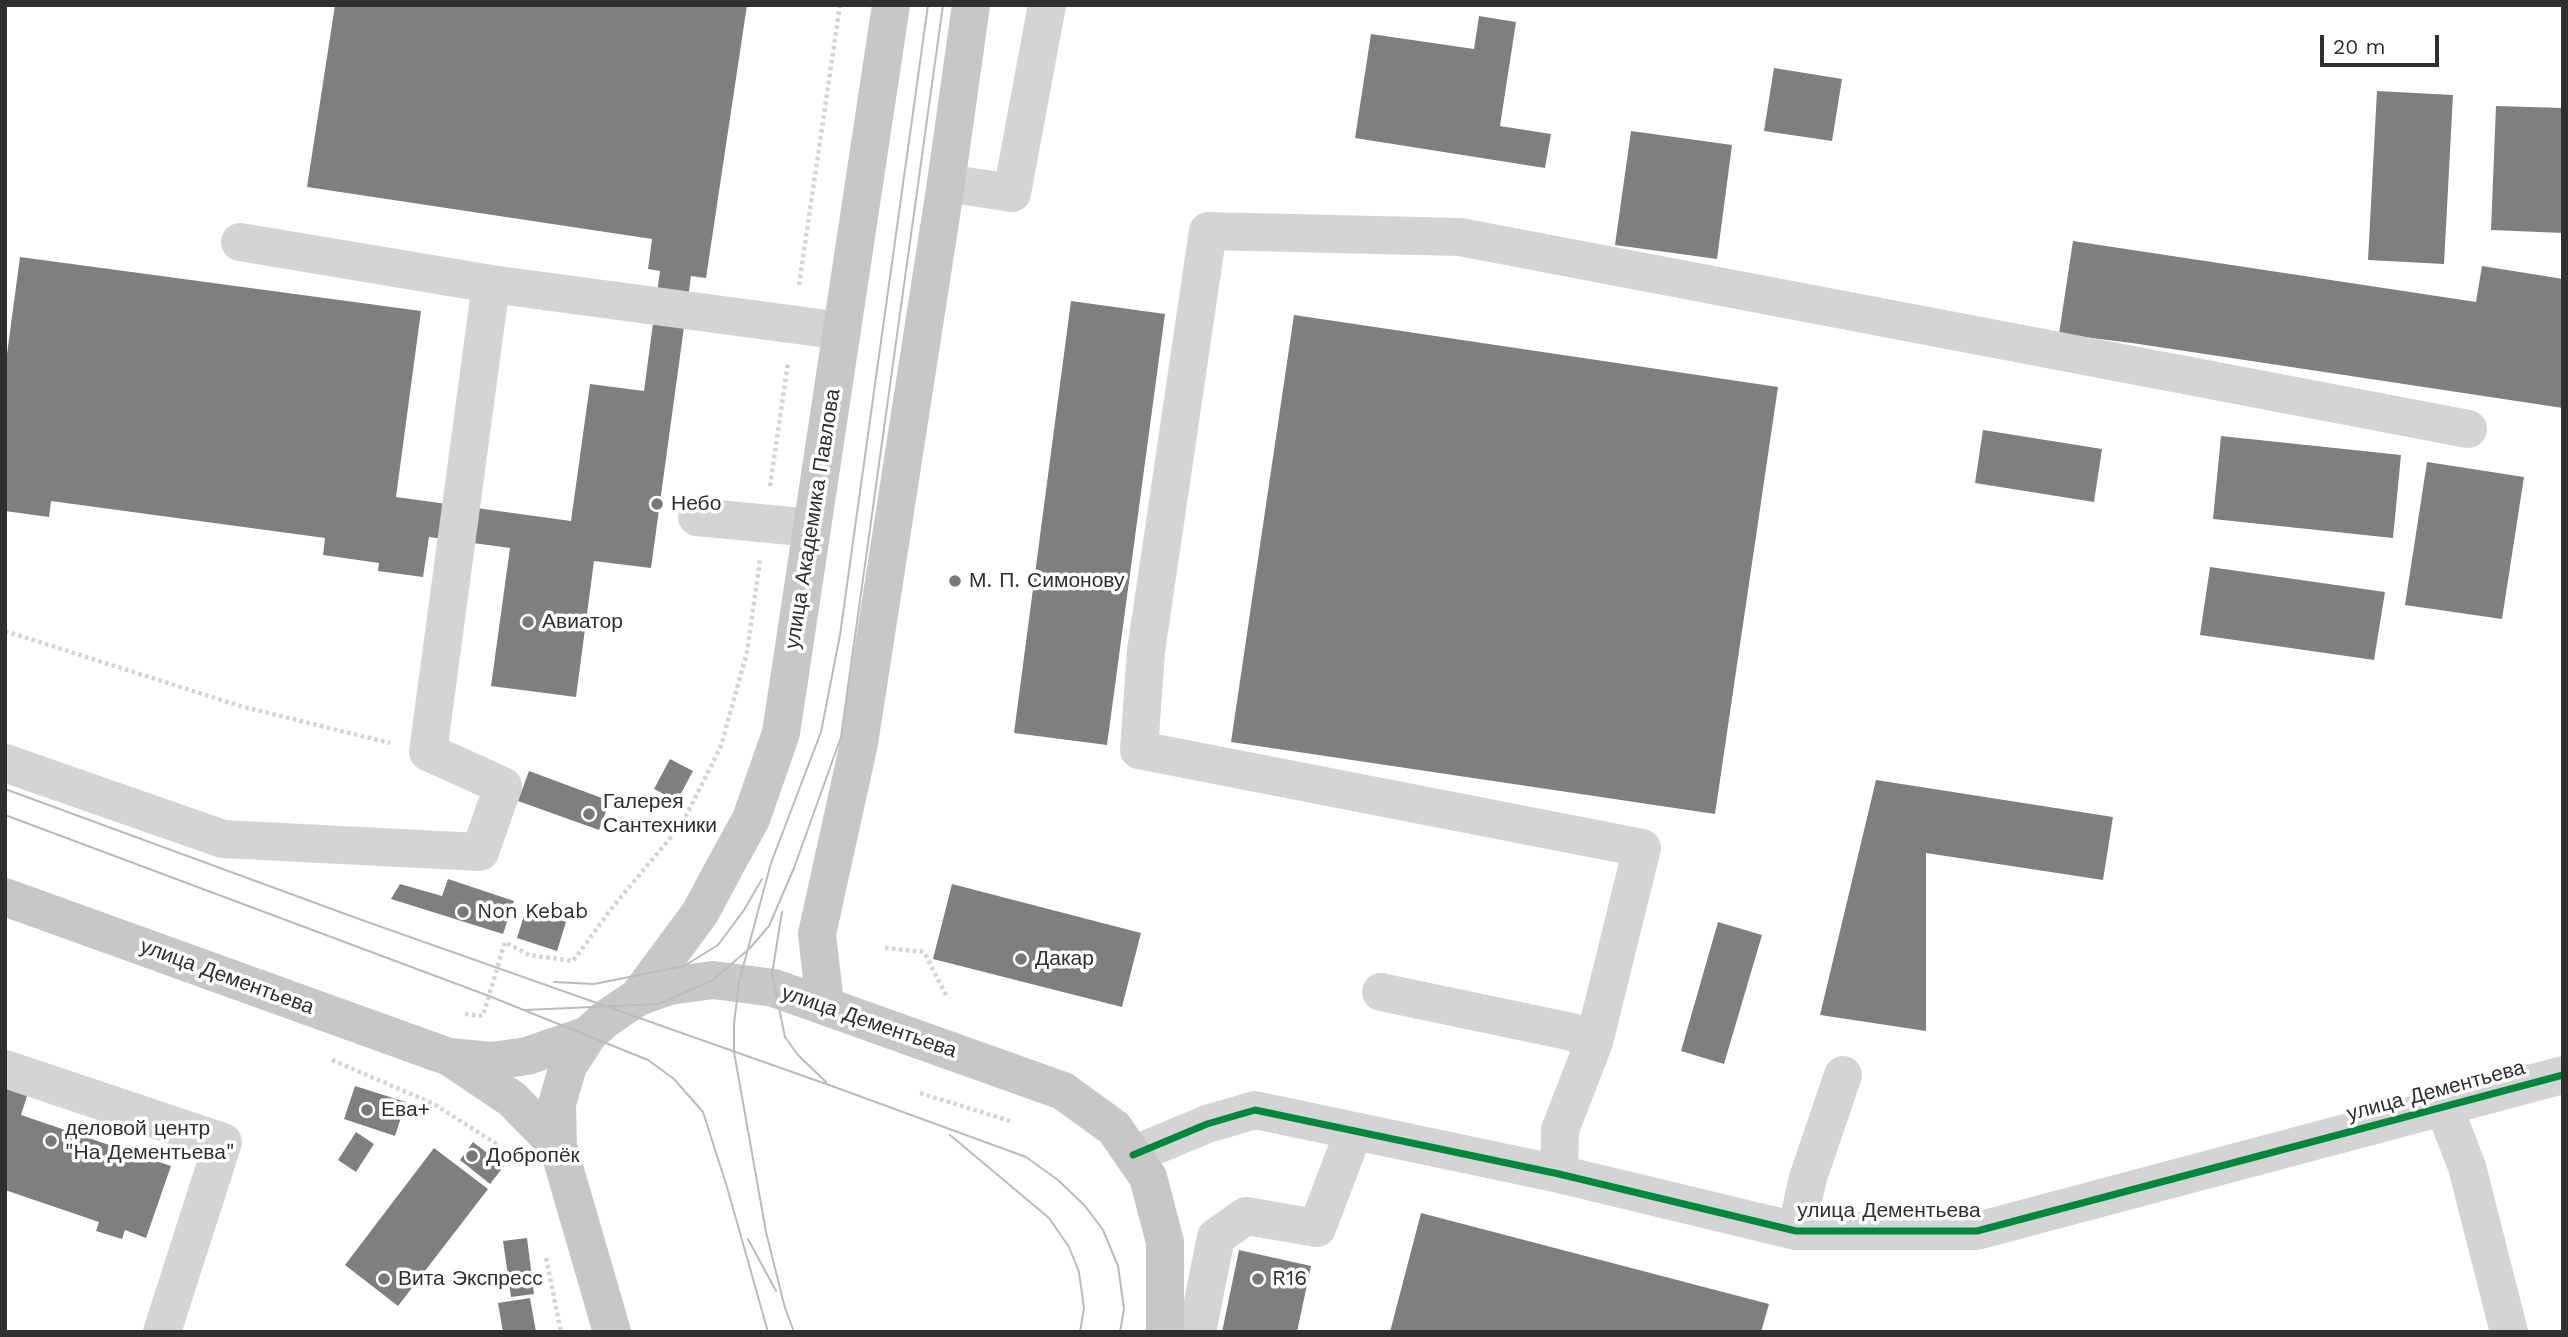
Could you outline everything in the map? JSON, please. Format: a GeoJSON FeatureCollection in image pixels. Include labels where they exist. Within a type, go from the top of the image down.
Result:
{"type":"FeatureCollection","features":[{"type":"Feature","properties":{"kind":"main road","name":"улица Академика Павлова"},"geometry":{"type":"LineString","coordinates":[[638,997],[699,914],[751,819],[781,733],[891,5]]}},
{"type":"Feature","properties":{"kind":"main road"},"geometry":{"type":"LineString","coordinates":[[825,1004],[817,934],[859,743],[971,5]]}},
{"type":"Feature","properties":{"kind":"main road","name":"улица Дементьева"},"geometry":{"type":"LineString","coordinates":[[5,897],[449,1056],[492,1061],[527,1056],[588,1035]]}},
{"type":"Feature","properties":{"kind":"main road","name":"улица Дементьева"},"geometry":{"type":"LineString","coordinates":[[612,1332],[558,1146],[557,1104],[568,1066],[588,1035],[604,1020],[638,997],[669,986],[713,980],[774,988],[825,1004],[933,1046],[1063,1091],[1114,1128],[1148,1177],[1165,1242],[1165,1332]]}},
{"type":"Feature","properties":{"kind":"main road","name":"улица Дементьева"},"geometry":{"type":"LineString","coordinates":[[449,1056],[512,1099],[558,1146]]}},
{"type":"Feature","properties":{"kind":"street"},"geometry":{"type":"LineString","coordinates":[[946,183],[1012,193],[1047,5]]}},
{"type":"Feature","properties":{"kind":"street"},"geometry":{"type":"LineString","coordinates":[[1559,1174],[1560,1130],[1594,1042],[1642,848],[1139,750],[1146,651],[1208,231],[1460,237],[2468,429]]}},
{"type":"Feature","properties":{"kind":"street"},"geometry":{"type":"LineString","coordinates":[[240,242],[491,284],[842,331]]}},
{"type":"Feature","properties":{"kind":"street"},"geometry":{"type":"LineString","coordinates":[[5,763],[223,839],[480,852],[503,786],[428,752],[491,284]]}},
{"type":"Feature","properties":{"kind":"street"},"geometry":{"type":"LineString","coordinates":[[697,517],[812,528]]}},
{"type":"Feature","properties":{"kind":"street"},"geometry":{"type":"LineString","coordinates":[[1381,992],[1572,1032],[1594,1042]]}},
{"type":"Feature","properties":{"kind":"street"},"geometry":{"type":"LineString","coordinates":[[5,1069],[223,1142],[162,1332]]}},
{"type":"Feature","properties":{"kind":"street"},"geometry":{"type":"LineString","coordinates":[[1796,1231],[1808,1178],[1843,1075]]}},
{"type":"Feature","properties":{"kind":"street","name":"улица Дементьева"},"geometry":{"type":"LineString","coordinates":[[1133,1155],[1207,1124],[1255,1111],[1559,1174],[1796,1231],[1977,1231],[2563,1075]]}},
{"type":"Feature","properties":{"kind":"street"},"geometry":{"type":"LineString","coordinates":[[2444,1107],[2467,1167],[2508,1332]]}},
{"type":"Feature","properties":{"kind":"street"},"geometry":{"type":"LineString","coordinates":[[1196,1332],[1216,1237],[1246,1216],[1317,1228],[1354,1131]]}},
{"type":"Feature","properties":{"kind":"path"},"geometry":{"type":"LineString","coordinates":[[465,1014],[483,1016],[505,942],[529,955],[573,961],[615,904],[682,824],[721,746],[747,652],[840,5]]}},
{"type":"Feature","properties":{"kind":"path"},"geometry":{"type":"LineString","coordinates":[[5,631],[240,706],[428,752]]}},
{"type":"Feature","properties":{"kind":"path"},"geometry":{"type":"LineString","coordinates":[[885,948],[924,952],[947,997]]}},
{"type":"Feature","properties":{"kind":"path"},"geometry":{"type":"LineString","coordinates":[[920,1093],[1010,1121]]}},
{"type":"Feature","properties":{"kind":"path"},"geometry":{"type":"LineString","coordinates":[[434,1104],[501,1147]]}},
{"type":"Feature","properties":{"kind":"path"},"geometry":{"type":"LineString","coordinates":[[544,1247],[561,1332]]}},
{"type":"Feature","properties":{"kind":"building"},"geometry":{"type":"Polygon","coordinates":[[[335,5],[747,5],[706,278],[691,276],[651,568],[594,561],[576,697],[491,686],[510,548],[429,537],[423,577],[378,571],[379,563],[323,555],[325,538],[51,501],[49,517],[5,511],[5,369],[20,257],[421,311],[396,497],[571,521],[590,384],[644,391],[660,271],[648,269],[652,239],[307,187],[335,5]]]}},
{"type":"Feature","properties":{"kind":"building"},"geometry":{"type":"Polygon","coordinates":[[[1479,16],[1516,22],[1500,126],[1551,134],[1545,168],[1355,138],[1371,34],[1474,49],[1479,16]]]}},
{"type":"Feature","properties":{"kind":"building"},"geometry":{"type":"Polygon","coordinates":[[[1774,68],[1842,79],[1832,141],[1764,131],[1774,68]]]}},
{"type":"Feature","properties":{"kind":"building"},"geometry":{"type":"Polygon","coordinates":[[[2377,91],[2453,95],[2444,264],[2368,260],[2377,91]]]}},
{"type":"Feature","properties":{"kind":"building"},"geometry":{"type":"Polygon","coordinates":[[[2496,106],[2563,108],[2563,233],[2491,230],[2496,106]]]}},
{"type":"Feature","properties":{"kind":"building"},"geometry":{"type":"Polygon","coordinates":[[[1631,131],[1732,145],[1717,259],[1615,245],[1631,131]]]}},
{"type":"Feature","properties":{"kind":"building"},"geometry":{"type":"Polygon","coordinates":[[[2073,241],[2476,302],[2482,266],[2563,279],[2563,408],[2059,334],[2073,241]]]}},
{"type":"Feature","properties":{"kind":"building"},"geometry":{"type":"Polygon","coordinates":[[[1071,301],[1165,314],[1107,745],[1014,733],[1071,301]]]}},
{"type":"Feature","properties":{"kind":"building"},"geometry":{"type":"Polygon","coordinates":[[[1294,315],[1778,387],[1715,814],[1231,742],[1294,315]]]}},
{"type":"Feature","properties":{"kind":"building"},"geometry":{"type":"Polygon","coordinates":[[[1983,430],[2102,449],[2094,502],[1975,483],[1983,430]]]}},
{"type":"Feature","properties":{"kind":"building"},"geometry":{"type":"Polygon","coordinates":[[[2221,436],[2401,455],[2393,538],[2213,519],[2221,436]]]}},
{"type":"Feature","properties":{"kind":"building"},"geometry":{"type":"Polygon","coordinates":[[[2427,462],[2524,477],[2502,619],[2405,605],[2427,462]]]}},
{"type":"Feature","properties":{"kind":"building"},"geometry":{"type":"Polygon","coordinates":[[[2210,567],[2385,592],[2374,660],[2200,635],[2210,567]]]}},
{"type":"Feature","properties":{"kind":"building"},"geometry":{"type":"Polygon","coordinates":[[[670,759],[693,771],[677,801],[654,789],[670,759]]]}},
{"type":"Feature","properties":{"kind":"building"},"geometry":{"type":"Polygon","coordinates":[[[529,771],[610,801],[599,830],[518,801],[529,771]]]}},
{"type":"Feature","properties":{"kind":"building"},"geometry":{"type":"Polygon","coordinates":[[[1876,780],[2113,817],[2103,880],[1926,853],[1926,1031],[1820,1015],[1876,780]]]}},
{"type":"Feature","properties":{"kind":"building"},"geometry":{"type":"Polygon","coordinates":[[[448,879],[514,901],[503,934],[391,899],[400,884],[442,896],[448,879]]]}},
{"type":"Feature","properties":{"kind":"building"},"geometry":{"type":"Polygon","coordinates":[[[952,884],[1141,933],[1122,1007],[933,959],[952,884]]]}},
{"type":"Feature","properties":{"kind":"building"},"geometry":{"type":"Polygon","coordinates":[[[526,909],[566,922],[557,951],[517,938],[526,909]]]}},
{"type":"Feature","properties":{"kind":"building"},"geometry":{"type":"Polygon","coordinates":[[[1718,922],[1762,935],[1724,1064],[1681,1051],[1718,922]]]}},
{"type":"Feature","properties":{"kind":"building","name":"деловой центр \"На Дементьева\""},"geometry":{"type":"Polygon","coordinates":[[[5,1082],[29,1090],[21,1115],[171,1166],[146,1238],[125,1230],[122,1239],[96,1231],[99,1222],[5,1190],[5,1082]]]}},
{"type":"Feature","properties":{"kind":"building"},"geometry":{"type":"Polygon","coordinates":[[[355,1086],[406,1102],[395,1136],[344,1119],[355,1086]]]}},
{"type":"Feature","properties":{"kind":"building"},"geometry":{"type":"Polygon","coordinates":[[[356,1132],[374,1144],[356,1172],[338,1160],[356,1132]]]}},
{"type":"Feature","properties":{"kind":"building"},"geometry":{"type":"Polygon","coordinates":[[[473,1142],[504,1166],[490,1184],[460,1160],[473,1142]]]}},
{"type":"Feature","properties":{"kind":"building"},"geometry":{"type":"Polygon","coordinates":[[[434,1148],[488,1189],[398,1306],[345,1265],[434,1148]]]}},
{"type":"Feature","properties":{"kind":"building"},"geometry":{"type":"Polygon","coordinates":[[[1421,1213],[1769,1304],[1761,1332],[1390,1332],[1421,1213]]]}},
{"type":"Feature","properties":{"kind":"building"},"geometry":{"type":"Polygon","coordinates":[[[527,1238],[534,1294],[511,1297],[503,1241],[527,1238]]]}},
{"type":"Feature","properties":{"kind":"building"},"geometry":{"type":"Polygon","coordinates":[[[1239,1250],[1311,1266],[1297,1332],[1222,1332],[1239,1250]]]}},
{"type":"Feature","properties":{"kind":"building"},"geometry":{"type":"Polygon","coordinates":[[[530,1298],[536,1332],[503,1332],[498,1303],[530,1298]]]}},
{"type":"Feature","properties":{"kind":"tram line"},"geometry":{"type":"LineString","coordinates":[[794,1332],[785,1308],[766,1232],[734,1052],[734,1024],[739,982],[771,863],[821,732],[840,635],[928,5]]}},
{"type":"Feature","properties":{"kind":"tram line"},"geometry":{"type":"LineString","coordinates":[[525,1010],[659,1004],[713,980],[750,948],[769,926],[794,868],[841,737],[943,5]]}},
{"type":"Feature","properties":{"kind":"tram line"},"geometry":{"type":"LineString","coordinates":[[5,789],[359,919],[1026,1157],[1058,1180],[1085,1206],[1103,1230],[1118,1266],[1124,1309],[1120,1332]]}},
{"type":"Feature","properties":{"kind":"tram line"},"geometry":{"type":"LineString","coordinates":[[5,815],[489,996],[648,1060],[674,1079],[703,1112],[768,1332]]}},
{"type":"Feature","properties":{"kind":"tram line"},"geometry":{"type":"LineString","coordinates":[[554,982],[594,984],[684,966],[718,945],[744,910],[762,879]]}},
{"type":"Feature","properties":{"kind":"tram line"},"geometry":{"type":"LineString","coordinates":[[782,912],[772,974],[785,1037],[798,1055],[826,1082]]}},
{"type":"Feature","properties":{"kind":"tram line"},"geometry":{"type":"LineString","coordinates":[[950,1135],[1049,1218],[1069,1247],[1079,1272],[1084,1308],[1080,1332]]}},
{"type":"Feature","properties":{"kind":"tram line"},"geometry":{"type":"LineString","coordinates":[[748,1239],[776,1291]]}},
{"type":"Feature","properties":{"kind":"cycle path"},"geometry":{"type":"LineString","coordinates":[[1133,1155],[1207,1124],[1255,1110],[1559,1174],[1796,1231],[1977,1231],[2563,1075]]}},
{"type":"Feature","properties":{"kind":"place","name":"Небо"},"geometry":{"type":"Point","coordinates":[657,504]}},
{"type":"Feature","properties":{"kind":"place","name":"М. П. Симонову"},"geometry":{"type":"Point","coordinates":[955,581]}},
{"type":"Feature","properties":{"kind":"place","name":"Авиатор"},"geometry":{"type":"Point","coordinates":[528,622]}},
{"type":"Feature","properties":{"kind":"place","name":"Галерея Сантехники"},"geometry":{"type":"Point","coordinates":[589,814]}},
{"type":"Feature","properties":{"kind":"place","name":"Non Kebab"},"geometry":{"type":"Point","coordinates":[463,912]}},
{"type":"Feature","properties":{"kind":"place","name":"Дакар"},"geometry":{"type":"Point","coordinates":[1021,959]}},
{"type":"Feature","properties":{"kind":"place","name":"Ева+"},"geometry":{"type":"Point","coordinates":[367,1110]}},
{"type":"Feature","properties":{"kind":"place","name":"деловой центр \"На Дементьева\""},"geometry":{"type":"Point","coordinates":[51,1141]}},
{"type":"Feature","properties":{"kind":"place","name":"Добропёк"},"geometry":{"type":"Point","coordinates":[472,1156]}},
{"type":"Feature","properties":{"kind":"place","name":"Вита Экспресс"},"geometry":{"type":"Point","coordinates":[384,1279]}},
{"type":"Feature","properties":{"kind":"place","name":"R16"},"geometry":{"type":"Point","coordinates":[1258,1279]}}]}
